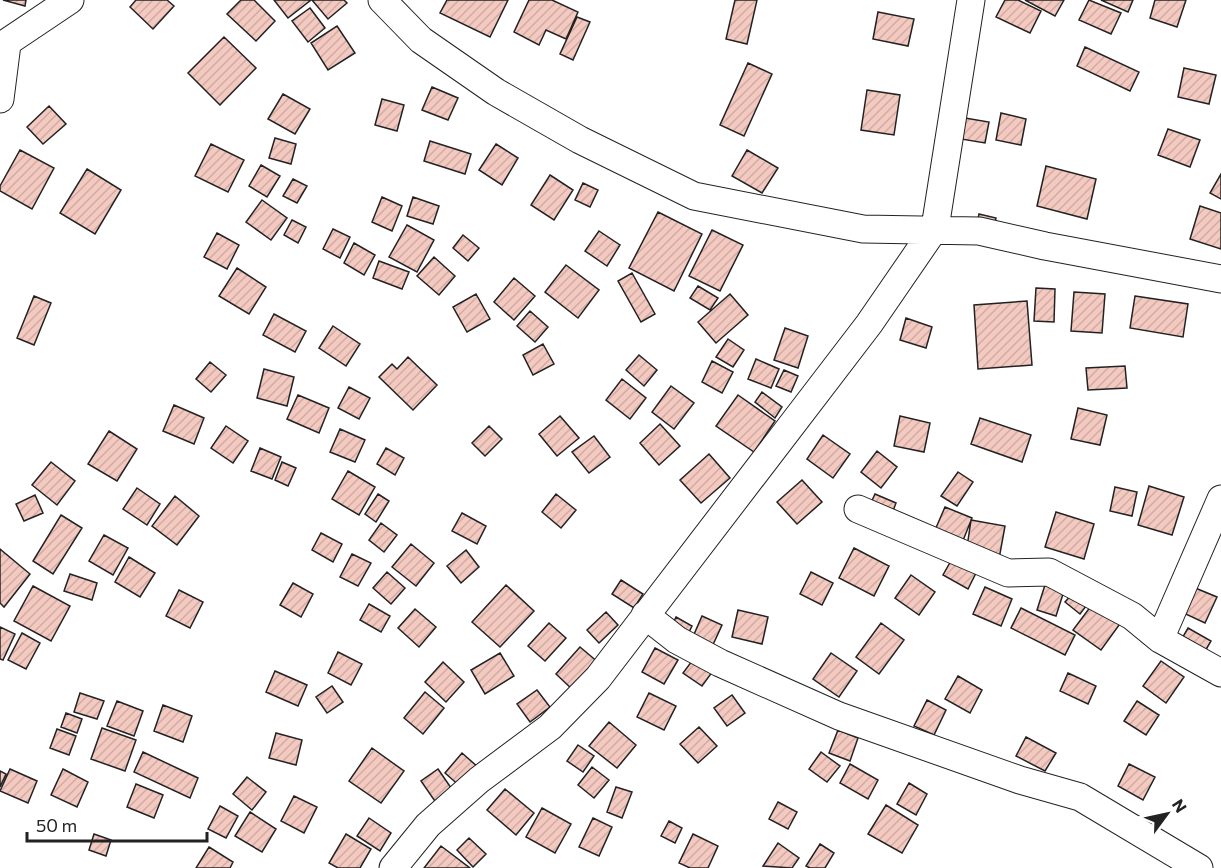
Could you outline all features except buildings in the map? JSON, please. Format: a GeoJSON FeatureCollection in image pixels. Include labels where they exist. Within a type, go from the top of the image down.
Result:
{"type":"FeatureCollection","features":[{"type":"Feature","properties":{"kind":"street"},"geometry":{"type":"LineString","coordinates":[[0,99],[4,45],[70,0]]}},
{"type":"Feature","properties":{"kind":"street"},"geometry":{"type":"LineString","coordinates":[[382,0],[421,40],[496,92],[580,140],[694,196],[862,229],[893,231],[934,228],[979,231],[1045,246],[1221,279]]}},
{"type":"Feature","properties":{"kind":"street"},"geometry":{"type":"LineString","coordinates":[[393,868],[428,825],[479,780],[550,727],[598,678],[869,324],[934,228],[971,0]]}},
{"type":"Feature","properties":{"kind":"street"},"geometry":{"type":"LineString","coordinates":[[1160,639],[1221,499]]}},
{"type":"Feature","properties":{"kind":"street"},"geometry":{"type":"LineString","coordinates":[[858,508],[1008,573],[1049,572],[1132,616],[1160,639],[1221,674]]}},
{"type":"Feature","properties":{"kind":"street"},"geometry":{"type":"LineString","coordinates":[[645,615],[677,640],[720,663],[839,716],[1009,776],[1080,797],[1199,868]]}}]}
